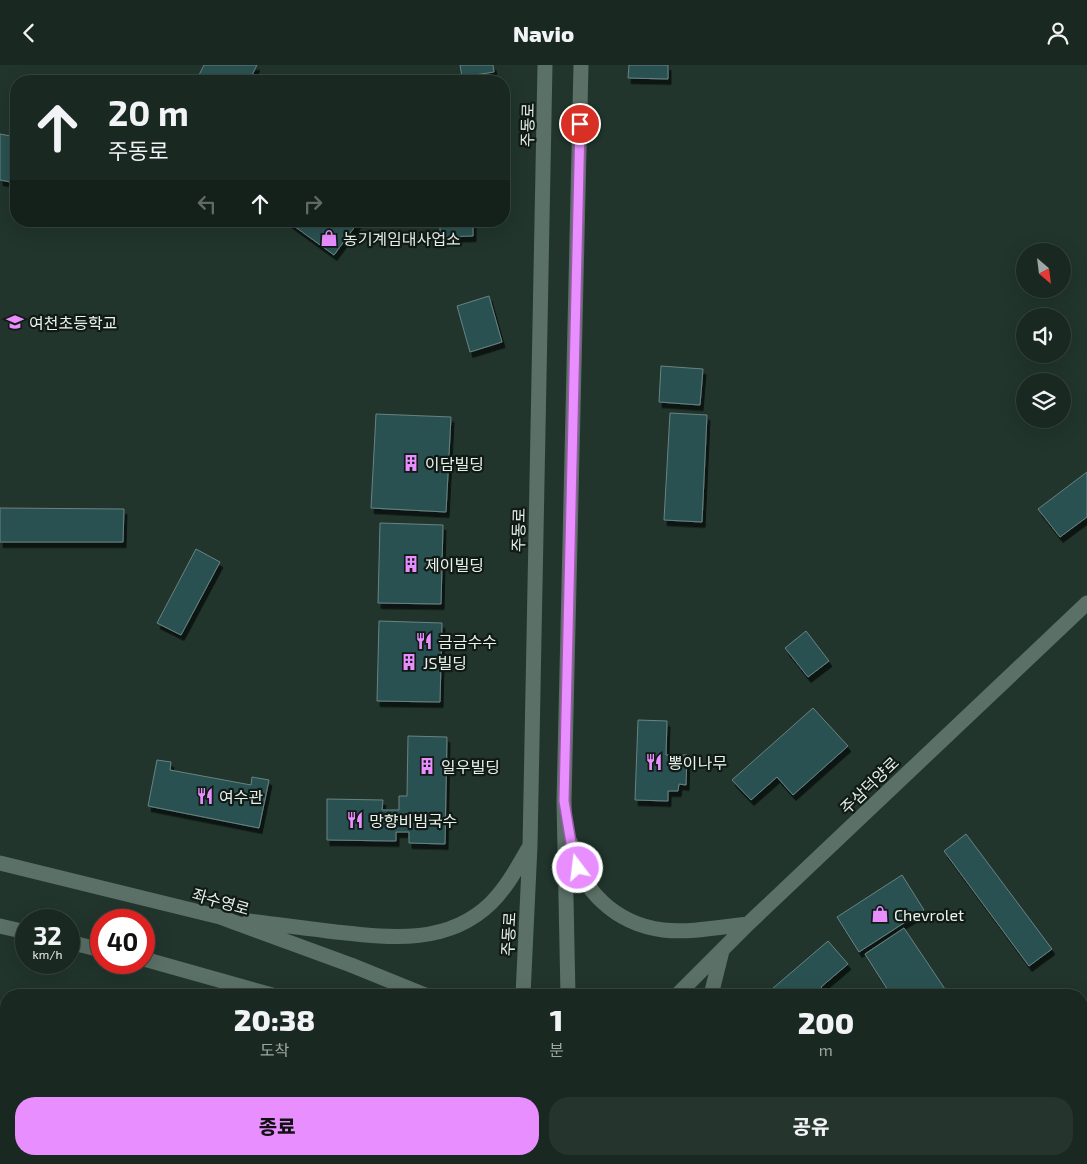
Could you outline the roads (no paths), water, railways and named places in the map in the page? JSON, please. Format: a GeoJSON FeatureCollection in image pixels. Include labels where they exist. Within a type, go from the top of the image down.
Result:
{"type":"FeatureCollection","features":[{"type":"Feature","properties":{"kind":"street","name":"주동로"},"geometry":{"type":"LineString","coordinates":[[523,989],[530,846],[545,65]]}},
{"type":"Feature","properties":{"kind":"street"},"geometry":{"type":"LineString","coordinates":[[568,989],[564,801],[581,65]]}},
{"type":"Feature","properties":{"kind":"street","name":"주삼덕양로"},"geometry":{"type":"LineString","coordinates":[[683,989],[748,924],[1087,603]]}},
{"type":"Feature","properties":{"kind":"street"},"geometry":{"type":"LineString","coordinates":[[564,801],[573,855],[578,868],[592,893],[612,911],[638,923],[663,930],[748,924]]}},
{"type":"Feature","properties":{"kind":"street"},"geometry":{"type":"LineString","coordinates":[[220,917],[388,938],[428,935],[457,925],[487,907],[504,887],[530,846]]}},
{"type":"Feature","properties":{"kind":"street","name":"좌수영로"},"geometry":{"type":"LineString","coordinates":[[0,863],[220,917],[342,961],[410,989]]}},
{"type":"Feature","properties":{"kind":"street"},"geometry":{"type":"LineString","coordinates":[[0,926],[15,929]]}},
{"type":"Feature","properties":{"kind":"street"},"geometry":{"type":"LineString","coordinates":[[713,989],[723,949]]}},
{"type":"Feature","properties":{"kind":"street"},"geometry":{"type":"LineString","coordinates":[[155,962],[251,989]]}},
{"type":"Feature","properties":{"kind":"place","name":"농기계임대사업소"},"geometry":{"type":"Point","coordinates":[329,238]}},
{"type":"Feature","properties":{"kind":"place","name":"여천초등학교"},"geometry":{"type":"Point","coordinates":[15,322]}},
{"type":"Feature","properties":{"kind":"place","name":"이담빌딩"},"geometry":{"type":"Point","coordinates":[411,463]}},
{"type":"Feature","properties":{"kind":"place","name":"제이빌딩"},"geometry":{"type":"Point","coordinates":[411,564]}},
{"type":"Feature","properties":{"kind":"place","name":"금금수수"},"geometry":{"type":"Point","coordinates":[424,641]}},
{"type":"Feature","properties":{"kind":"place","name":"JS빌딩"},"geometry":{"type":"Point","coordinates":[409,662]}},
{"type":"Feature","properties":{"kind":"place","name":"뽕이나무"},"geometry":{"type":"Point","coordinates":[654,762]}},
{"type":"Feature","properties":{"kind":"place","name":"일우빌딩"},"geometry":{"type":"Point","coordinates":[427,766]}},
{"type":"Feature","properties":{"kind":"place","name":"여수관"},"geometry":{"type":"Point","coordinates":[205,796]}},
{"type":"Feature","properties":{"kind":"place","name":"망향비빔국수"},"geometry":{"type":"Point","coordinates":[355,820]}},
{"type":"Feature","properties":{"kind":"place","name":"Chevrolet"},"geometry":{"type":"Point","coordinates":[880,914]}}]}
